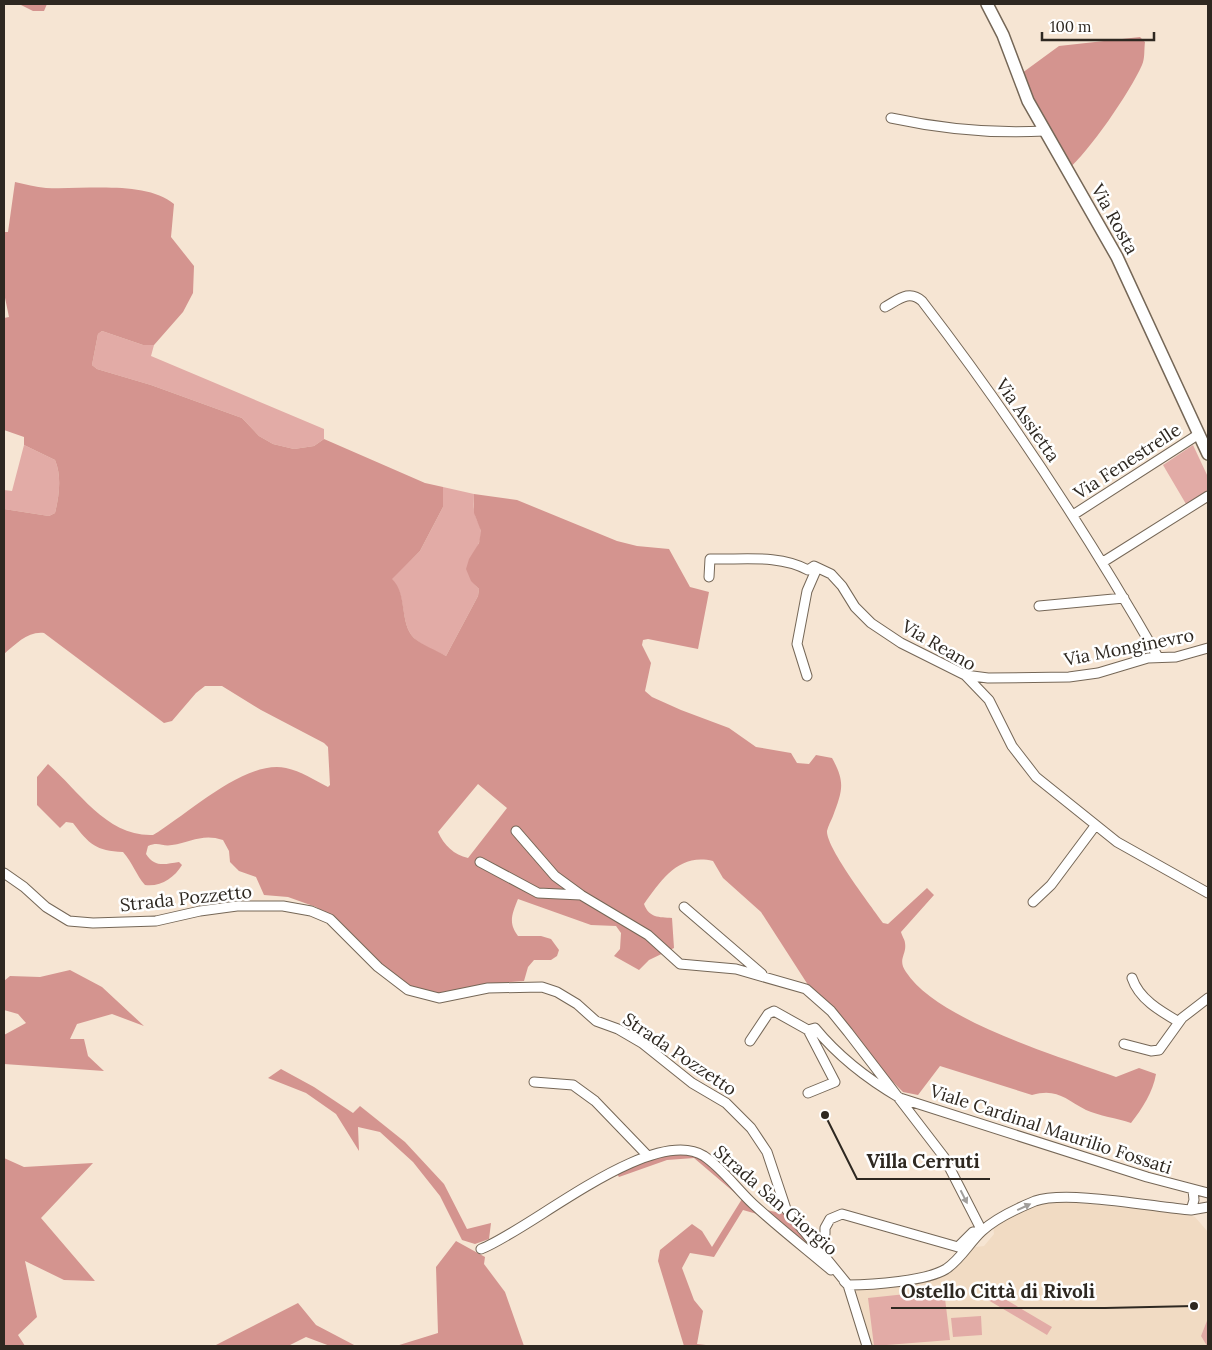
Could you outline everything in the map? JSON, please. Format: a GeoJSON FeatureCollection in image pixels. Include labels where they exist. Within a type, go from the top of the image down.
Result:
{"type":"FeatureCollection","features":[{"type":"Feature","properties":{"kind":"street","name":"Via Rosta"},"geometry":{"type":"LineString","coordinates":[[987,4],[1003,35],[1023,90],[1106,235],[1198,434],[1207,447]]}},
{"type":"Feature","properties":{"kind":"street"},"geometry":{"type":"LineString","coordinates":[[891,118],[955,129],[1000,133],[1045,131]]}},
{"type":"Feature","properties":{"kind":"street","name":"Via Assietta"},"geometry":{"type":"LineString","coordinates":[[884,307],[908,295],[916,295],[922,301],[1014,428],[1073,515],[1103,562],[1158,657]]}},
{"type":"Feature","properties":{"kind":"street","name":"Via Fenestrelle"},"geometry":{"type":"LineString","coordinates":[[1073,515],[1198,434]]}},
{"type":"Feature","properties":{"kind":"street"},"geometry":{"type":"LineString","coordinates":[[1103,562],[1208,496]]}},
{"type":"Feature","properties":{"kind":"street","name":"Via Reano"},"geometry":{"type":"LineString","coordinates":[[709,577],[710,559],[774,559],[796,563],[808,570],[814,566],[831,574],[842,586],[855,607],[871,623],[901,643],[965,675],[989,700],[1012,746],[1036,777],[1117,842],[1208,893]]}},
{"type":"Feature","properties":{"kind":"street"},"geometry":{"type":"LineString","coordinates":[[807,676],[797,644],[807,591],[817,568]]}},
{"type":"Feature","properties":{"kind":"street"},"geometry":{"type":"LineString","coordinates":[[1039,606],[1124,598]]}},
{"type":"Feature","properties":{"kind":"street","name":"Via Monginevro"},"geometry":{"type":"LineString","coordinates":[[965,675],[988,678],[1069,677],[1098,673],[1148,658],[1176,657],[1208,648]]}},
{"type":"Feature","properties":{"kind":"street"},"geometry":{"type":"LineString","coordinates":[[1033,902],[1051,886],[1095,826]]}},
{"type":"Feature","properties":{"kind":"street"},"geometry":{"type":"LineString","coordinates":[[516,831],[555,876],[581,895],[648,935],[680,964],[736,969],[806,989],[831,1011],[944,1157],[982,1231]]}},
{"type":"Feature","properties":{"kind":"street"},"geometry":{"type":"LineString","coordinates":[[480,862],[538,893],[581,895]]}},
{"type":"Feature","properties":{"kind":"street","name":"Strada Pozzetto"},"geometry":{"type":"LineString","coordinates":[[4,873],[46,907],[69,921],[93,923],[156,921],[200,911],[237,906],[283,906],[311,911],[330,919],[378,968],[408,990],[439,998],[488,988],[542,987],[557,992],[577,1004],[596,1021],[618,1029],[642,1043],[692,1083],[726,1103],[751,1128],[768,1152],[786,1209],[848,1285]]}},
{"type":"Feature","properties":{"kind":"street"},"geometry":{"type":"LineString","coordinates":[[684,907],[765,977]]}},
{"type":"Feature","properties":{"kind":"street"},"geometry":{"type":"LineString","coordinates":[[1132,978],[1136,990],[1146,1000],[1179,1022]]}},
{"type":"Feature","properties":{"kind":"street"},"geometry":{"type":"LineString","coordinates":[[1124,1044],[1151,1051],[1159,1050],[1179,1022],[1208,998]]}},
{"type":"Feature","properties":{"kind":"street"},"geometry":{"type":"LineString","coordinates":[[750,1041],[768,1014],[774,1011],[808,1030],[835,1082],[808,1093]]}},
{"type":"Feature","properties":{"kind":"street"},"geometry":{"type":"LineString","coordinates":[[808,1030],[815,1028],[830,1046],[885,1089],[900,1098]]}},
{"type":"Feature","properties":{"kind":"street"},"geometry":{"type":"LineString","coordinates":[[534,1082],[573,1085],[595,1101],[647,1155]]}},
{"type":"Feature","properties":{"kind":"street","name":"Viale Cardinal Maurilio Fossati"},"geometry":{"type":"LineString","coordinates":[[900,1098],[1107,1165],[1208,1193]]}},
{"type":"Feature","properties":{"kind":"street","name":"Strada San Giorgio"},"geometry":{"type":"LineString","coordinates":[[481,1249],[524,1226],[585,1188],[647,1155],[689,1150],[703,1156],[719,1168],[751,1203],[848,1285]]}},
{"type":"Feature","properties":{"kind":"street"},"geometry":{"type":"LineString","coordinates":[[1191,1210],[1194,1200],[1193,1190]]}},
{"type":"Feature","properties":{"kind":"street"},"geometry":{"type":"LineString","coordinates":[[867,1346],[848,1285],[902,1281],[943,1271],[956,1262],[982,1231],[1009,1214],[1036,1201],[1056,1198],[1191,1210],[1208,1208]]}},
{"type":"Feature","properties":{"kind":"street"},"geometry":{"type":"LineString","coordinates":[[825,1234],[825,1228],[830,1219],[842,1214],[958,1247],[973,1232],[982,1231]]}},
{"type":"Feature","properties":{"kind":"shaded area"},"geometry":{"type":"Polygon","coordinates":[[[19,4],[47,4],[44,11],[33,11],[19,4]]]}},
{"type":"Feature","properties":{"kind":"shaded area"},"geometry":{"type":"Polygon","coordinates":[[[1140,37],[1145,42],[1144,57],[1136,77],[1097,136],[1067,170],[1018,76],[1059,46],[1140,37]]]}},
{"type":"Feature","properties":{"kind":"shaded area"},"geometry":{"type":"Polygon","coordinates":[[[15,182],[46,188],[131,189],[162,197],[174,204],[171,237],[194,266],[193,293],[183,312],[154,345],[143,345],[102,331],[98,334],[92,365],[97,369],[151,385],[242,418],[259,436],[273,444],[294,449],[314,446],[324,439],[425,483],[443,487],[443,507],[420,551],[392,579],[400,592],[409,632],[417,641],[446,656],[478,596],[479,589],[471,581],[466,569],[469,559],[479,543],[481,531],[474,513],[474,494],[517,500],[617,541],[637,546],[669,549],[690,587],[709,592],[698,649],[648,639],[643,640],[642,645],[651,663],[645,691],[652,697],[681,710],[729,728],[756,747],[791,753],[797,763],[809,764],[816,755],[832,758],[839,774],[841,787],[839,800],[827,831],[829,839],[841,863],[883,923],[888,924],[927,888],[934,895],[901,932],[905,942],[902,964],[906,972],[922,990],[945,1006],[1002,1035],[1116,1077],[1139,1068],[1156,1074],[1146,1100],[1131,1123],[1091,1112],[1055,1094],[1041,1093],[1032,1095],[940,1066],[918,1095],[903,1092],[880,1069],[810,988],[761,912],[723,878],[713,861],[690,861],[681,864],[665,877],[644,904],[646,909],[652,914],[659,917],[672,918],[674,948],[649,960],[639,970],[614,956],[620,949],[621,933],[616,926],[591,925],[518,899],[512,923],[518,936],[541,936],[551,939],[559,950],[557,956],[551,960],[534,960],[528,967],[524,981],[488,984],[439,994],[409,987],[379,964],[333,918],[316,907],[288,897],[264,895],[256,877],[239,871],[230,862],[229,851],[223,840],[209,837],[172,845],[155,844],[148,846],[146,854],[153,861],[161,864],[179,862],[182,865],[166,881],[156,885],[145,885],[123,852],[106,850],[94,845],[73,823],[66,822],[60,828],[37,805],[37,777],[48,764],[108,821],[122,829],[137,834],[153,835],[235,780],[270,767],[292,769],[328,787],[330,785],[328,747],[222,686],[205,686],[196,693],[172,721],[164,723],[44,633],[27,636],[4,654],[4,509],[49,516],[55,513],[59,487],[59,473],[55,460],[24,445],[24,437],[4,430],[4,318],[9,317],[4,293],[4,232],[8,232],[15,182]],[[478,784],[438,832],[450,849],[468,858],[507,808],[478,784]]]}},
{"type":"Feature","properties":{"kind":"shaded area"},"geometry":{"type":"Polygon","coordinates":[[[102,331],[143,345],[154,345],[151,356],[324,429],[324,439],[314,446],[294,449],[273,444],[259,436],[242,418],[151,385],[97,369],[92,365],[98,334],[102,331]]]}},
{"type":"Feature","properties":{"kind":"shaded area"},"geometry":{"type":"Polygon","coordinates":[[[24,445],[55,460],[59,473],[59,493],[55,513],[49,516],[4,509],[4,490],[12,491],[24,445]]]}},
{"type":"Feature","properties":{"kind":"shaded area"},"geometry":{"type":"Polygon","coordinates":[[[1193,445],[1208,477],[1208,491],[1186,504],[1163,465],[1193,445]]]}},
{"type":"Feature","properties":{"kind":"shaded area"},"geometry":{"type":"Polygon","coordinates":[[[443,487],[474,494],[474,512],[481,532],[480,540],[469,566],[472,580],[479,589],[478,596],[446,656],[421,643],[409,632],[400,592],[391,579],[420,551],[443,507],[443,487]]]}},
{"type":"Feature","properties":{"kind":"shaded area"},"geometry":{"type":"Polygon","coordinates":[[[70,970],[102,987],[144,1026],[112,1014],[77,1024],[70,1039],[84,1039],[88,1056],[104,1071],[4,1064],[4,1035],[26,1023],[18,1014],[4,1010],[4,981],[10,976],[40,977],[70,970]]]}},
{"type":"Feature","properties":{"kind":"shaded area"},"geometry":{"type":"Polygon","coordinates":[[[281,1069],[314,1087],[353,1113],[360,1106],[405,1142],[444,1184],[467,1229],[491,1223],[489,1239],[475,1244],[462,1240],[440,1196],[413,1162],[380,1132],[358,1127],[359,1151],[336,1114],[306,1093],[268,1078],[281,1069]]]}},
{"type":"Feature","properties":{"kind":"shaded area"},"geometry":{"type":"Polygon","coordinates":[[[687,1152],[707,1162],[753,1207],[785,1214],[818,1255],[831,1275],[757,1214],[743,1210],[714,1257],[690,1253],[682,1268],[694,1300],[703,1311],[697,1344],[715,1346],[684,1346],[658,1261],[660,1250],[692,1224],[702,1231],[712,1247],[742,1199],[694,1158],[667,1160],[619,1177],[617,1174],[659,1155],[687,1152]]]}},
{"type":"Feature","properties":{"kind":"shaded area"},"geometry":{"type":"Polygon","coordinates":[[[4,1158],[24,1167],[93,1163],[41,1218],[95,1281],[64,1280],[25,1261],[37,1317],[18,1335],[25,1346],[4,1346],[4,1158]]]}},
{"type":"Feature","properties":{"kind":"shaded area"},"geometry":{"type":"Polygon","coordinates":[[[1056,1201],[1182,1213],[1195,1217],[1208,1232],[1208,1318],[1201,1336],[1207,1346],[872,1346],[855,1287],[943,1276],[958,1266],[975,1247],[984,1246],[994,1234],[993,1225],[1037,1204],[1056,1201]]]}},
{"type":"Feature","properties":{"kind":"shaded area"},"geometry":{"type":"Polygon","coordinates":[[[456,1241],[485,1257],[484,1264],[505,1292],[524,1346],[396,1346],[438,1333],[436,1267],[456,1241]]]}},
{"type":"Feature","properties":{"kind":"shaded area"},"geometry":{"type":"Polygon","coordinates":[[[944,1290],[950,1340],[874,1346],[868,1298],[944,1290]]]}},
{"type":"Feature","properties":{"kind":"shaded area"},"geometry":{"type":"Polygon","coordinates":[[[993,1292],[1052,1327],[1047,1335],[988,1300],[993,1292]]]}},
{"type":"Feature","properties":{"kind":"shaded area"},"geometry":{"type":"Polygon","coordinates":[[[298,1303],[316,1325],[356,1346],[330,1346],[306,1337],[288,1346],[214,1346],[298,1303]]]}},
{"type":"Feature","properties":{"kind":"shaded area"},"geometry":{"type":"Polygon","coordinates":[[[981,1316],[982,1335],[953,1337],[951,1318],[981,1316]]]}},
{"type":"Feature","properties":{"kind":"shaded area"},"geometry":{"type":"Polygon","coordinates":[[[1208,1318],[1208,1346],[1207,1346],[1201,1336],[1208,1318]]]}},
{"type":"Feature","properties":{"kind":"place","name":"Villa Cerruti"},"geometry":{"type":"Point","coordinates":[825,1115]}},
{"type":"Feature","properties":{"kind":"place","name":"Ostello Città di Rivoli"},"geometry":{"type":"Point","coordinates":[1194,1306]}}]}
